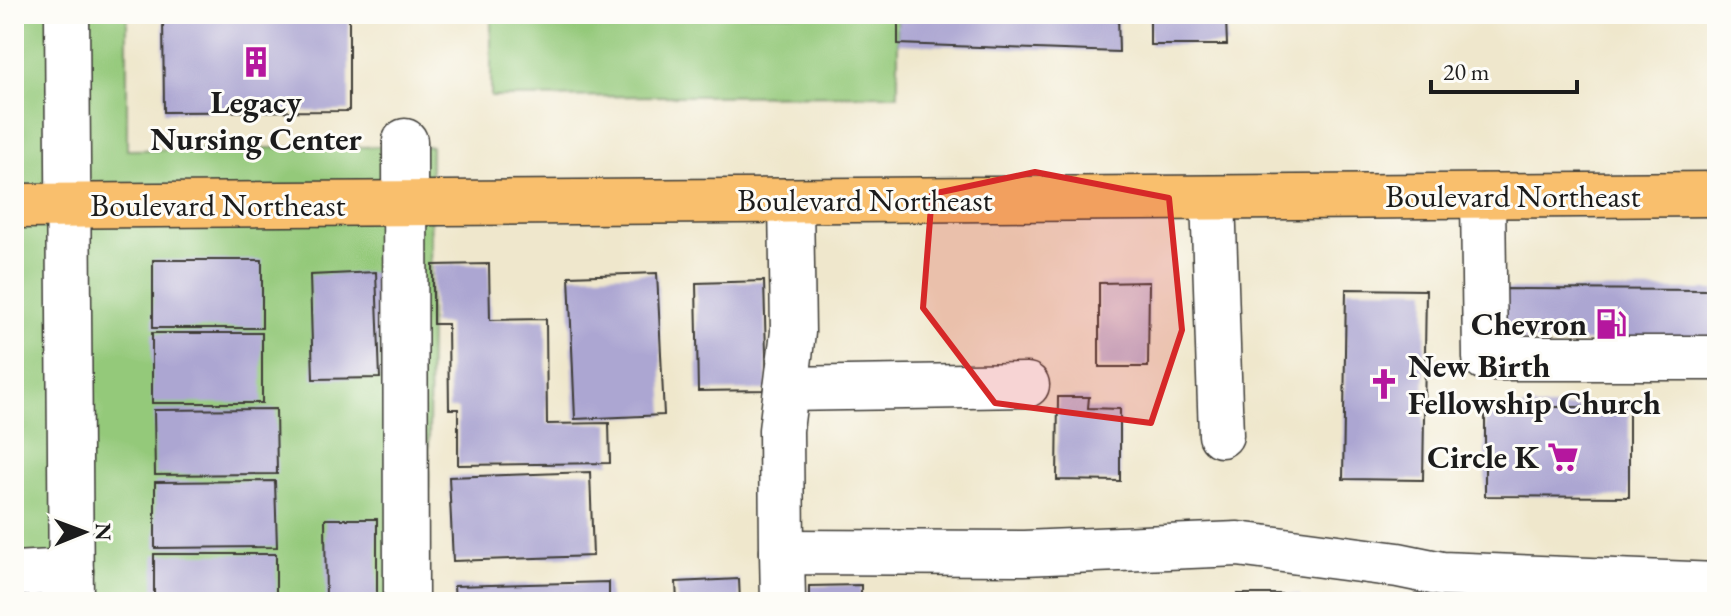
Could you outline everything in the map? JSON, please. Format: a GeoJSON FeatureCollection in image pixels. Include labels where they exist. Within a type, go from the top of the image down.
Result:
{"type":"FeatureCollection","features":[{"type":"Feature","properties":{"kind":"main road","name":"Boulevard Northeast"},"geometry":{"type":"LineString","coordinates":[[14,206],[1717,194]]}},
{"type":"Feature","properties":{"kind":"street"},"geometry":{"type":"LineString","coordinates":[[14,574],[71,587],[67,14]]}},
{"type":"Feature","properties":{"kind":"street"},"geometry":{"type":"LineString","coordinates":[[405,141],[406,602]]}},
{"type":"Feature","properties":{"kind":"street"},"geometry":{"type":"LineString","coordinates":[[1483,196],[1485,358],[1717,358]]}},
{"type":"Feature","properties":{"kind":"street"},"geometry":{"type":"LineString","coordinates":[[1213,198],[1221,435]]}},
{"type":"Feature","properties":{"kind":"street"},"geometry":{"type":"LineString","coordinates":[[783,602],[781,430],[793,332],[791,201]]}},
{"type":"Feature","properties":{"kind":"street"},"geometry":{"type":"LineString","coordinates":[[786,389],[1027,385]]}},
{"type":"Feature","properties":{"kind":"street"},"geometry":{"type":"LineString","coordinates":[[782,552],[1024,553],[1238,544],[1442,574],[1717,585]]}},
{"type":"Feature","properties":{"kind":"highlighted area"},"geometry":{"type":"Polygon","coordinates":[[[1035,172],[1169,198],[1182,330],[1151,423],[995,403],[923,308],[932,194],[1035,172]]]}},
{"type":"Feature","properties":{"kind":"green space"},"geometry":{"type":"Polygon","coordinates":[[[14,14],[127,14],[127,150],[431,146],[428,602],[14,602],[14,14]]]}},
{"type":"Feature","properties":{"kind":"green space"},"geometry":{"type":"Polygon","coordinates":[[[491,14],[898,14],[898,95],[491,97],[491,14]]]}},
{"type":"Feature","properties":{"kind":"building","name":"Legacy Nursing Center"},"geometry":{"type":"Polygon","coordinates":[[[163,14],[349,14],[349,111],[164,112],[163,14]]]}},
{"type":"Feature","properties":{"kind":"building"},"geometry":{"type":"Polygon","coordinates":[[[898,14],[1118,14],[1119,52],[898,44],[898,14]]]}},
{"type":"Feature","properties":{"kind":"building"},"geometry":{"type":"Polygon","coordinates":[[[1150,14],[1384,14],[1384,17],[1226,18],[1227,45],[1150,45],[1150,14]]]}},
{"type":"Feature","properties":{"kind":"building"},"geometry":{"type":"Polygon","coordinates":[[[153,260],[262,260],[262,328],[153,328],[153,260]]]}},
{"type":"Feature","properties":{"kind":"building"},"geometry":{"type":"Polygon","coordinates":[[[489,264],[490,320],[546,319],[547,424],[609,423],[610,463],[458,465],[458,409],[449,409],[448,324],[433,324],[433,265],[489,264]]]}},
{"type":"Feature","properties":{"kind":"building"},"geometry":{"type":"Polygon","coordinates":[[[376,272],[380,378],[313,379],[310,275],[376,272]]]}},
{"type":"Feature","properties":{"kind":"building"},"geometry":{"type":"Polygon","coordinates":[[[657,273],[664,415],[575,419],[569,276],[657,273]]]}},
{"type":"Feature","properties":{"kind":"building"},"geometry":{"type":"Polygon","coordinates":[[[764,281],[767,390],[698,391],[696,283],[764,281]]]}},
{"type":"Feature","properties":{"kind":"building"},"geometry":{"type":"Polygon","coordinates":[[[1149,282],[1148,367],[1099,367],[1099,283],[1149,282]]]}},
{"type":"Feature","properties":{"kind":"building","name":"New Birth Fellowship Church"},"geometry":{"type":"Polygon","coordinates":[[[1346,289],[1426,290],[1423,480],[1343,479],[1346,289]]]}},
{"type":"Feature","properties":{"kind":"building"},"geometry":{"type":"Polygon","coordinates":[[[1494,289],[1714,290],[1713,342],[1493,341],[1494,289]]]}},
{"type":"Feature","properties":{"kind":"building"},"geometry":{"type":"Polygon","coordinates":[[[152,333],[262,333],[262,403],[152,403],[152,333]]]}},
{"type":"Feature","properties":{"kind":"building"},"geometry":{"type":"Polygon","coordinates":[[[1058,397],[1089,397],[1088,408],[1120,409],[1120,481],[1057,480],[1058,397]]]}},
{"type":"Feature","properties":{"kind":"building"},"geometry":{"type":"Polygon","coordinates":[[[1485,407],[1629,407],[1629,497],[1485,496],[1485,407]]]}},
{"type":"Feature","properties":{"kind":"building"},"geometry":{"type":"Polygon","coordinates":[[[276,409],[277,474],[155,475],[154,410],[276,409]]]}},
{"type":"Feature","properties":{"kind":"building"},"geometry":{"type":"Polygon","coordinates":[[[590,472],[593,556],[453,561],[449,477],[590,472]]]}},
{"type":"Feature","properties":{"kind":"building"},"geometry":{"type":"Polygon","coordinates":[[[275,481],[277,547],[155,548],[155,482],[275,481]]]}},
{"type":"Feature","properties":{"kind":"building"},"geometry":{"type":"Polygon","coordinates":[[[325,519],[377,519],[377,602],[326,602],[325,519]]]}},
{"type":"Feature","properties":{"kind":"building"},"geometry":{"type":"Polygon","coordinates":[[[154,554],[276,554],[276,602],[154,602],[154,554]]]}},
{"type":"Feature","properties":{"kind":"building"},"geometry":{"type":"Polygon","coordinates":[[[739,579],[740,602],[677,602],[676,582],[739,579]]]}},
{"type":"Feature","properties":{"kind":"building"},"geometry":{"type":"Polygon","coordinates":[[[609,582],[609,602],[455,602],[454,586],[609,582]]]}},
{"type":"Feature","properties":{"kind":"building"},"geometry":{"type":"Polygon","coordinates":[[[861,585],[861,602],[809,602],[809,586],[861,585]]]}},
{"type":"Feature","properties":{"kind":"building"},"geometry":{"type":"Polygon","coordinates":[[[1237,594],[1300,594],[1300,602],[1237,602],[1237,594]]]}},
{"type":"Feature","properties":{"kind":"place","name":"Legacy Nursing Center"},"geometry":{"type":"Point","coordinates":[256,62]}},
{"type":"Feature","properties":{"kind":"place","name":"Chevron"},"geometry":{"type":"Point","coordinates":[1611,324]}},
{"type":"Feature","properties":{"kind":"place","name":"New Birth Fellowship Church"},"geometry":{"type":"Point","coordinates":[1384,384]}},
{"type":"Feature","properties":{"kind":"place","name":"Circle K"},"geometry":{"type":"Point","coordinates":[1563,457]}}]}
